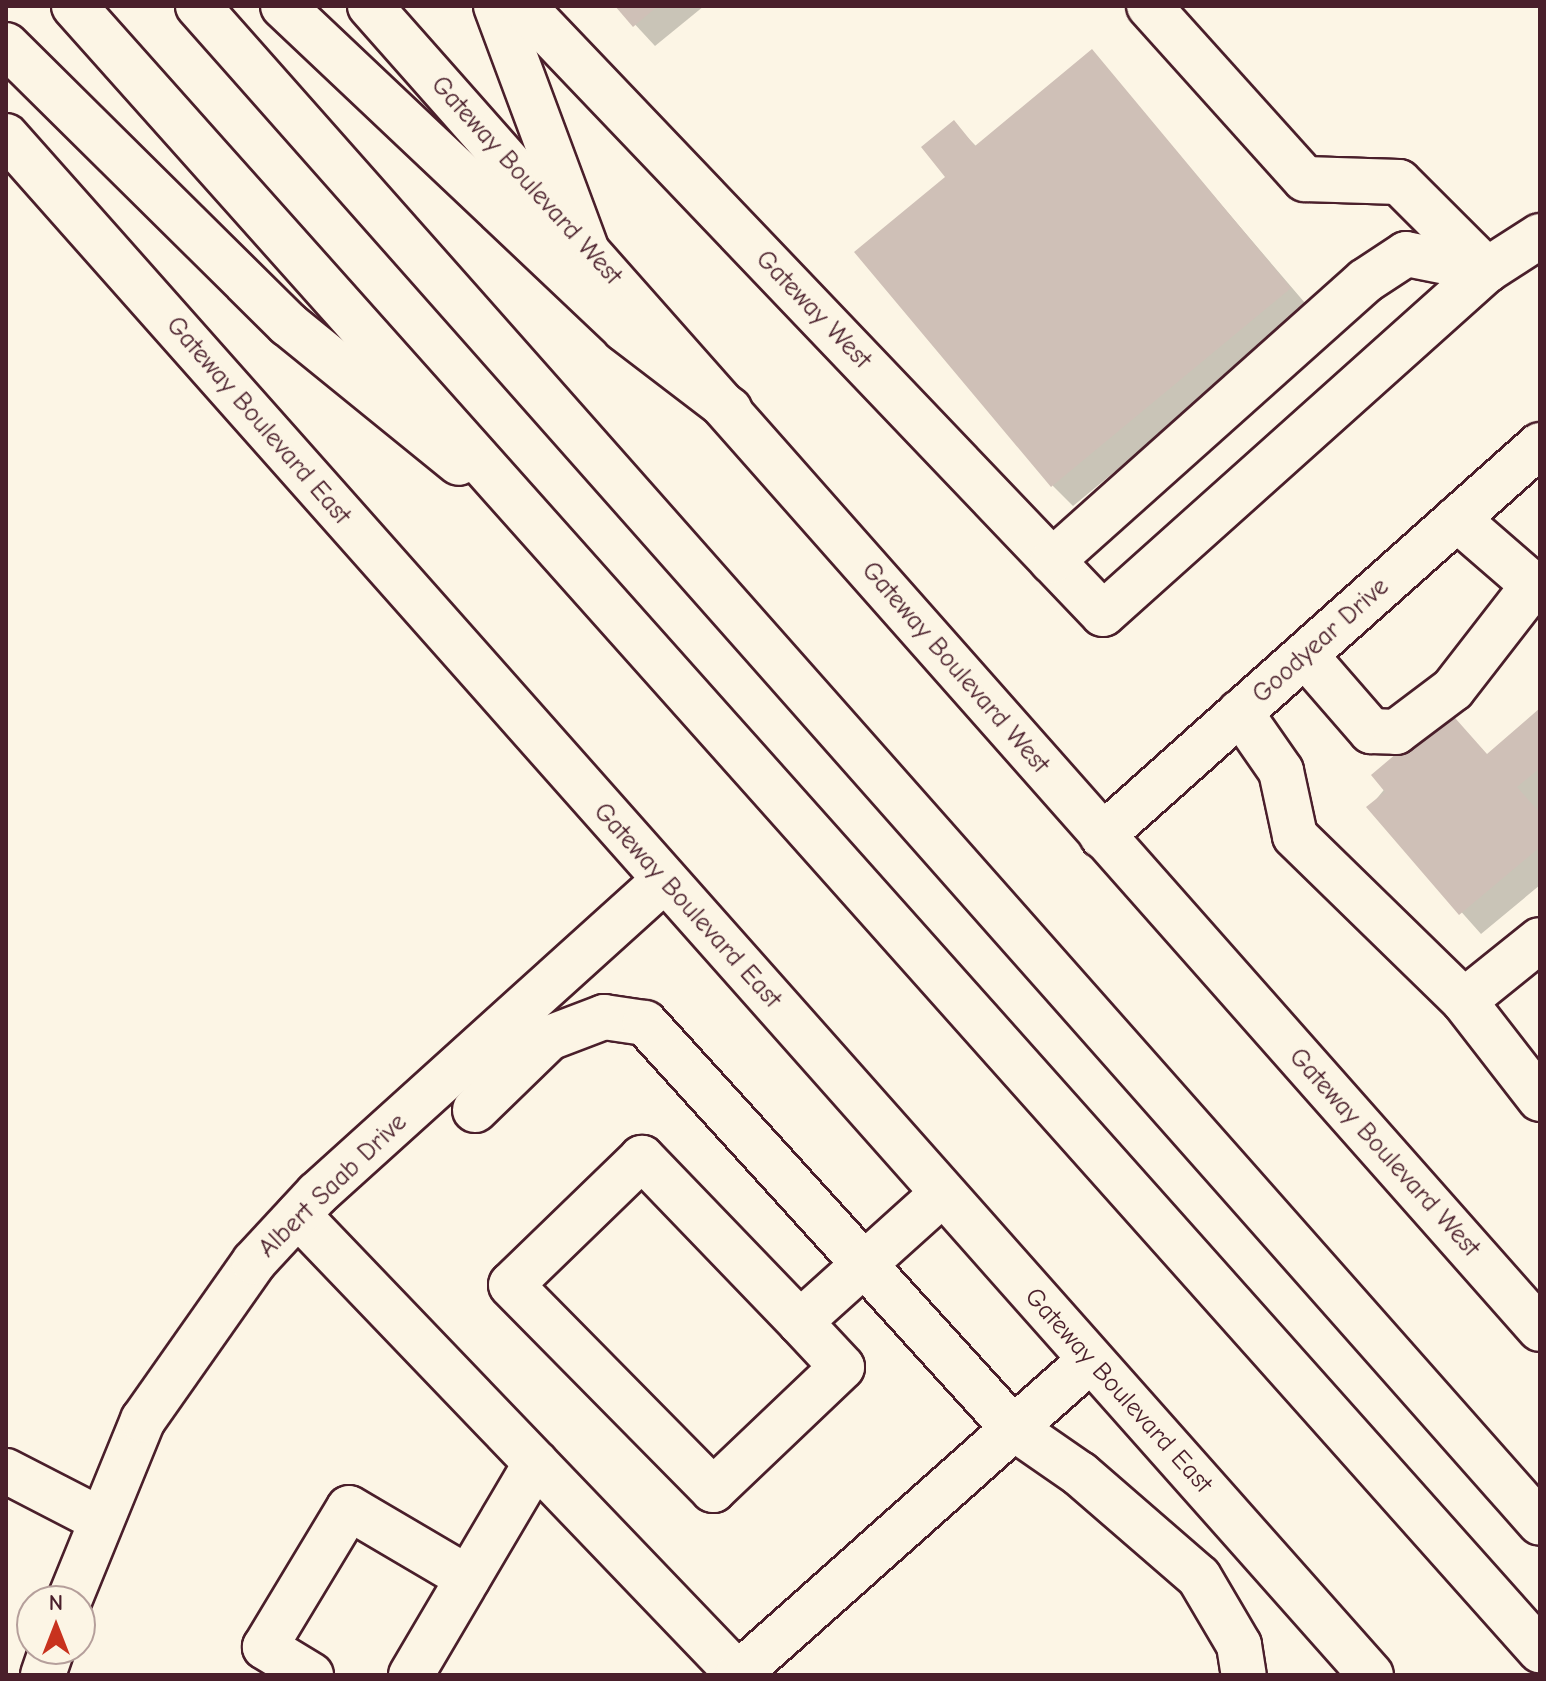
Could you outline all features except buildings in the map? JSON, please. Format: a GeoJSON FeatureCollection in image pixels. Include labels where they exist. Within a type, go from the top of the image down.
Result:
{"type":"FeatureCollection","features":[{"type":"Feature","properties":{"kind":"main road"},"geometry":{"type":"LineString","coordinates":[[74,6],[1540,1650]]}},
{"type":"Feature","properties":{"kind":"main road"},"geometry":{"type":"LineString","coordinates":[[198,6],[1540,1523]]}},
{"type":"Feature","properties":{"kind":"main road"},"geometry":{"type":"LineString","coordinates":[[283,6],[624,329],[730,410]]}},
{"type":"Feature","properties":{"kind":"main road","name":"Gateway Boulevard West"},"geometry":{"type":"LineString","coordinates":[[370,6],[1540,1329]]}},
{"type":"Feature","properties":{"kind":"main road"},"geometry":{"type":"LineString","coordinates":[[496,6],[586,248]]}},
{"type":"Feature","properties":{"kind":"main road","name":"Gateway West"},"geometry":{"type":"LineString","coordinates":[[523,6],[1103,614],[1487,270]]}},
{"type":"Feature","properties":{"kind":"main road"},"geometry":{"type":"LineString","coordinates":[[1149,6],[1305,179],[1399,182],[1487,270]]}},
{"type":"Feature","properties":{"kind":"main road"},"geometry":{"type":"LineString","coordinates":[[6,45],[288,324],[384,408],[529,513]]}},
{"type":"Feature","properties":{"kind":"main road","name":"Gateway Boulevard East"},"geometry":{"type":"LineString","coordinates":[[6,136],[1371,1675]]}},
{"type":"Feature","properties":{"kind":"main road"},"geometry":{"type":"LineString","coordinates":[[1052,561],[1365,281],[1406,254],[1487,270],[1540,236]]}},
{"type":"Feature","properties":{"kind":"main road","name":"Goodyear Drive"},"geometry":{"type":"LineString","coordinates":[[1102,836],[1457,519],[1535,460]]}},
{"type":"Feature","properties":{"kind":"main road"},"geometry":{"type":"LineString","coordinates":[[1305,655],[1371,731],[1396,732],[1453,689],[1538,592],[1457,519]]}},
{"type":"Feature","properties":{"kind":"main road"},"geometry":{"type":"LineString","coordinates":[[1240,712],[1281,771],[1289,824],[1464,1001],[1540,1099],[1540,1129]]}},
{"type":"Feature","properties":{"kind":"main road","name":"Albert Saab Drive"},"geometry":{"type":"LineString","coordinates":[[75,1585],[99,1519],[143,1420],[216,1312],[298,1215],[664,880]]}},
{"type":"Feature","properties":{"kind":"main road"},"geometry":{"type":"LineString","coordinates":[[1464,1001],[1540,940]]}},
{"type":"Feature","properties":{"kind":"main road"},"geometry":{"type":"LineString","coordinates":[[475,1110],[549,1038],[604,1017],[645,1023],[869,1262],[1012,1427],[1080,1474],[1199,1577],[1239,1645],[1244,1675]]}},
{"type":"Feature","properties":{"kind":"main road"},"geometry":{"type":"LineString","coordinates":[[642,1158],[800,1322],[842,1367],[713,1490],[511,1285],[642,1158]]}},
{"type":"Feature","properties":{"kind":"main road"},"geometry":{"type":"LineString","coordinates":[[800,1322],[942,1194]]}},
{"type":"Feature","properties":{"kind":"main road"},"geometry":{"type":"LineString","coordinates":[[298,1215],[738,1674],[1090,1360]]}},
{"type":"Feature","properties":{"kind":"main road"},"geometry":{"type":"LineString","coordinates":[[411,1675],[536,1463]]}},
{"type":"Feature","properties":{"kind":"main road"},"geometry":{"type":"LineString","coordinates":[[6,1471],[99,1519]]}},
{"type":"Feature","properties":{"kind":"main road"},"geometry":{"type":"LineString","coordinates":[[311,1675],[265,1647],[349,1508],[468,1578]]}}]}
